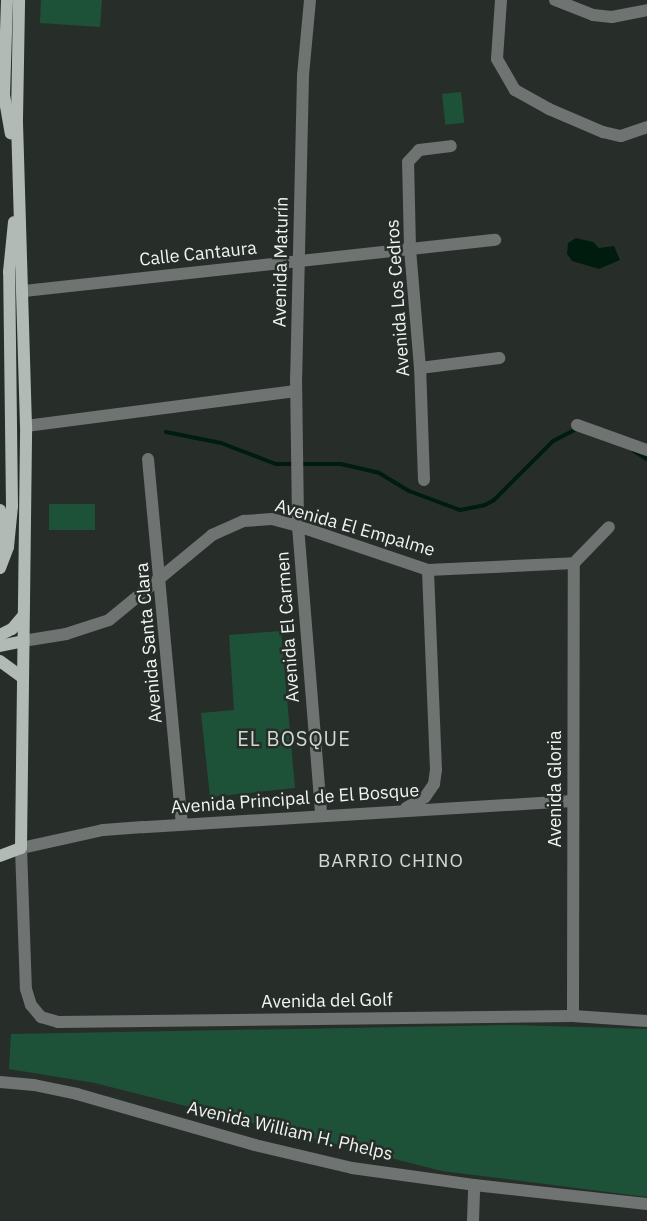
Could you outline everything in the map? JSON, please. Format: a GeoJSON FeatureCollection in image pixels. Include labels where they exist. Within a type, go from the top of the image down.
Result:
{"type":"FeatureCollection","features":[{"type":"Feature","properties":{"kind":"main road"},"geometry":{"type":"LineString","coordinates":[[0,568],[8,547],[11,519],[9,272],[18,174],[4,95],[7,0]]}},
{"type":"Feature","properties":{"kind":"main road"},"geometry":{"type":"LineString","coordinates":[[0,856],[19,849],[19,621],[26,426],[24,291],[18,174],[19,0]]}},
{"type":"Feature","properties":{"kind":"main road"},"geometry":{"type":"LineString","coordinates":[[0,510],[0,551]]}},
{"type":"Feature","properties":{"kind":"main road"},"geometry":{"type":"LineString","coordinates":[[0,635],[19,621]]}},
{"type":"Feature","properties":{"kind":"main road"},"geometry":{"type":"LineString","coordinates":[[0,646],[20,642]]}},
{"type":"Feature","properties":{"kind":"main road"},"geometry":{"type":"LineString","coordinates":[[0,661],[19,673]]}},
{"type":"Feature","properties":{"kind":"street","name":"Avenida Maturín"},"geometry":{"type":"LineString","coordinates":[[298,526],[297,260],[303,76],[310,0]]}},
{"type":"Feature","properties":{"kind":"street"},"geometry":{"type":"LineString","coordinates":[[501,0],[498,59],[515,90],[548,109],[603,132],[620,136],[647,128]]}},
{"type":"Feature","properties":{"kind":"street"},"geometry":{"type":"LineString","coordinates":[[555,0],[593,15],[612,17],[647,10]]}},
{"type":"Feature","properties":{"kind":"street","name":"Avenida Los Cedros"},"geometry":{"type":"LineString","coordinates":[[424,480],[420,368],[410,248],[408,162],[419,150],[451,146]]}},
{"type":"Feature","properties":{"kind":"street","name":"Calle Cantaura"},"geometry":{"type":"LineString","coordinates":[[24,291],[496,240]]}},
{"type":"Feature","properties":{"kind":"street"},"geometry":{"type":"LineString","coordinates":[[420,368],[500,358]]}},
{"type":"Feature","properties":{"kind":"street"},"geometry":{"type":"LineString","coordinates":[[26,426],[296,391]]}},
{"type":"Feature","properties":{"kind":"street"},"geometry":{"type":"LineString","coordinates":[[577,425],[647,450]]}},
{"type":"Feature","properties":{"kind":"street","name":"Avenida Santa Clara"},"geometry":{"type":"LineString","coordinates":[[148,459],[161,578],[182,824]]}},
{"type":"Feature","properties":{"kind":"street","name":"Avenida El Empalme"},"geometry":{"type":"LineString","coordinates":[[20,642],[66,634],[108,620],[224,528],[244,521],[272,519],[428,570],[574,563]]}},
{"type":"Feature","properties":{"kind":"street","name":"Avenida El Carmen"},"geometry":{"type":"LineString","coordinates":[[298,526],[321,815]]}},
{"type":"Feature","properties":{"kind":"street"},"geometry":{"type":"LineString","coordinates":[[574,563],[609,526]]}},
{"type":"Feature","properties":{"kind":"street","name":"Avenida Gloria"},"geometry":{"type":"LineString","coordinates":[[573,1016],[574,563]]}},
{"type":"Feature","properties":{"kind":"street"},"geometry":{"type":"LineString","coordinates":[[404,809],[425,797],[434,784],[436,770],[428,570]]}},
{"type":"Feature","properties":{"kind":"street","name":"Avenida Principal de El Bosque"},"geometry":{"type":"LineString","coordinates":[[19,849],[103,830],[404,809],[572,801]]}},
{"type":"Feature","properties":{"kind":"street","name":"Avenida del Golf"},"geometry":{"type":"LineString","coordinates":[[19,849],[26,989],[35,1012],[58,1022],[573,1016],[647,1021]]}},
{"type":"Feature","properties":{"kind":"street","name":"Avenida William H. Phelps"},"geometry":{"type":"LineString","coordinates":[[0,1082],[18,1083],[77,1094],[255,1145],[352,1168],[474,1186],[647,1204]]}},
{"type":"Feature","properties":{"kind":"street"},"geometry":{"type":"LineString","coordinates":[[473,1221],[474,1186]]}},
{"type":"Feature","properties":{"kind":"green space"},"geometry":{"type":"Polygon","coordinates":[[[41,0],[102,0],[100,27],[40,23],[41,0]]]}},
{"type":"Feature","properties":{"kind":"green space"},"geometry":{"type":"Polygon","coordinates":[[[461,92],[464,123],[445,125],[442,94],[461,92]]]}},
{"type":"Feature","properties":{"kind":"green space"},"geometry":{"type":"Polygon","coordinates":[[[49,504],[95,504],[95,530],[49,530],[49,504]]]}},
{"type":"Feature","properties":{"kind":"green space"},"geometry":{"type":"Polygon","coordinates":[[[281,631],[295,788],[210,797],[201,713],[234,710],[229,635],[281,631]]]}},
{"type":"Feature","properties":{"kind":"green space"},"geometry":{"type":"Polygon","coordinates":[[[513,1025],[647,1029],[647,1197],[442,1171],[95,1083],[9,1069],[11,1034],[513,1025]]]}},
{"type":"Feature","properties":{"kind":"shaded area"},"geometry":{"type":"Polygon","coordinates":[[[576,238],[593,242],[599,248],[614,246],[620,260],[599,269],[572,261],[567,254],[568,243],[576,238]]]}},
{"type":"Feature","properties":{"kind":"waterway"},"geometry":{"type":"LineString","coordinates":[[166,432],[221,443],[276,464],[341,464],[379,473],[409,491],[460,510],[485,505],[494,500],[553,441],[578,428]]}},
{"type":"Feature","properties":{"kind":"waterway"},"geometry":{"type":"LineString","coordinates":[[634,451],[647,459]]}},
{"type":"Feature","properties":{"kind":"district","name":"EL BOSQUE"},"geometry":{"type":"Point","coordinates":[294,738]}},
{"type":"Feature","properties":{"kind":"district","name":"BARRIO CHINO"},"geometry":{"type":"Point","coordinates":[391,861]}}]}
